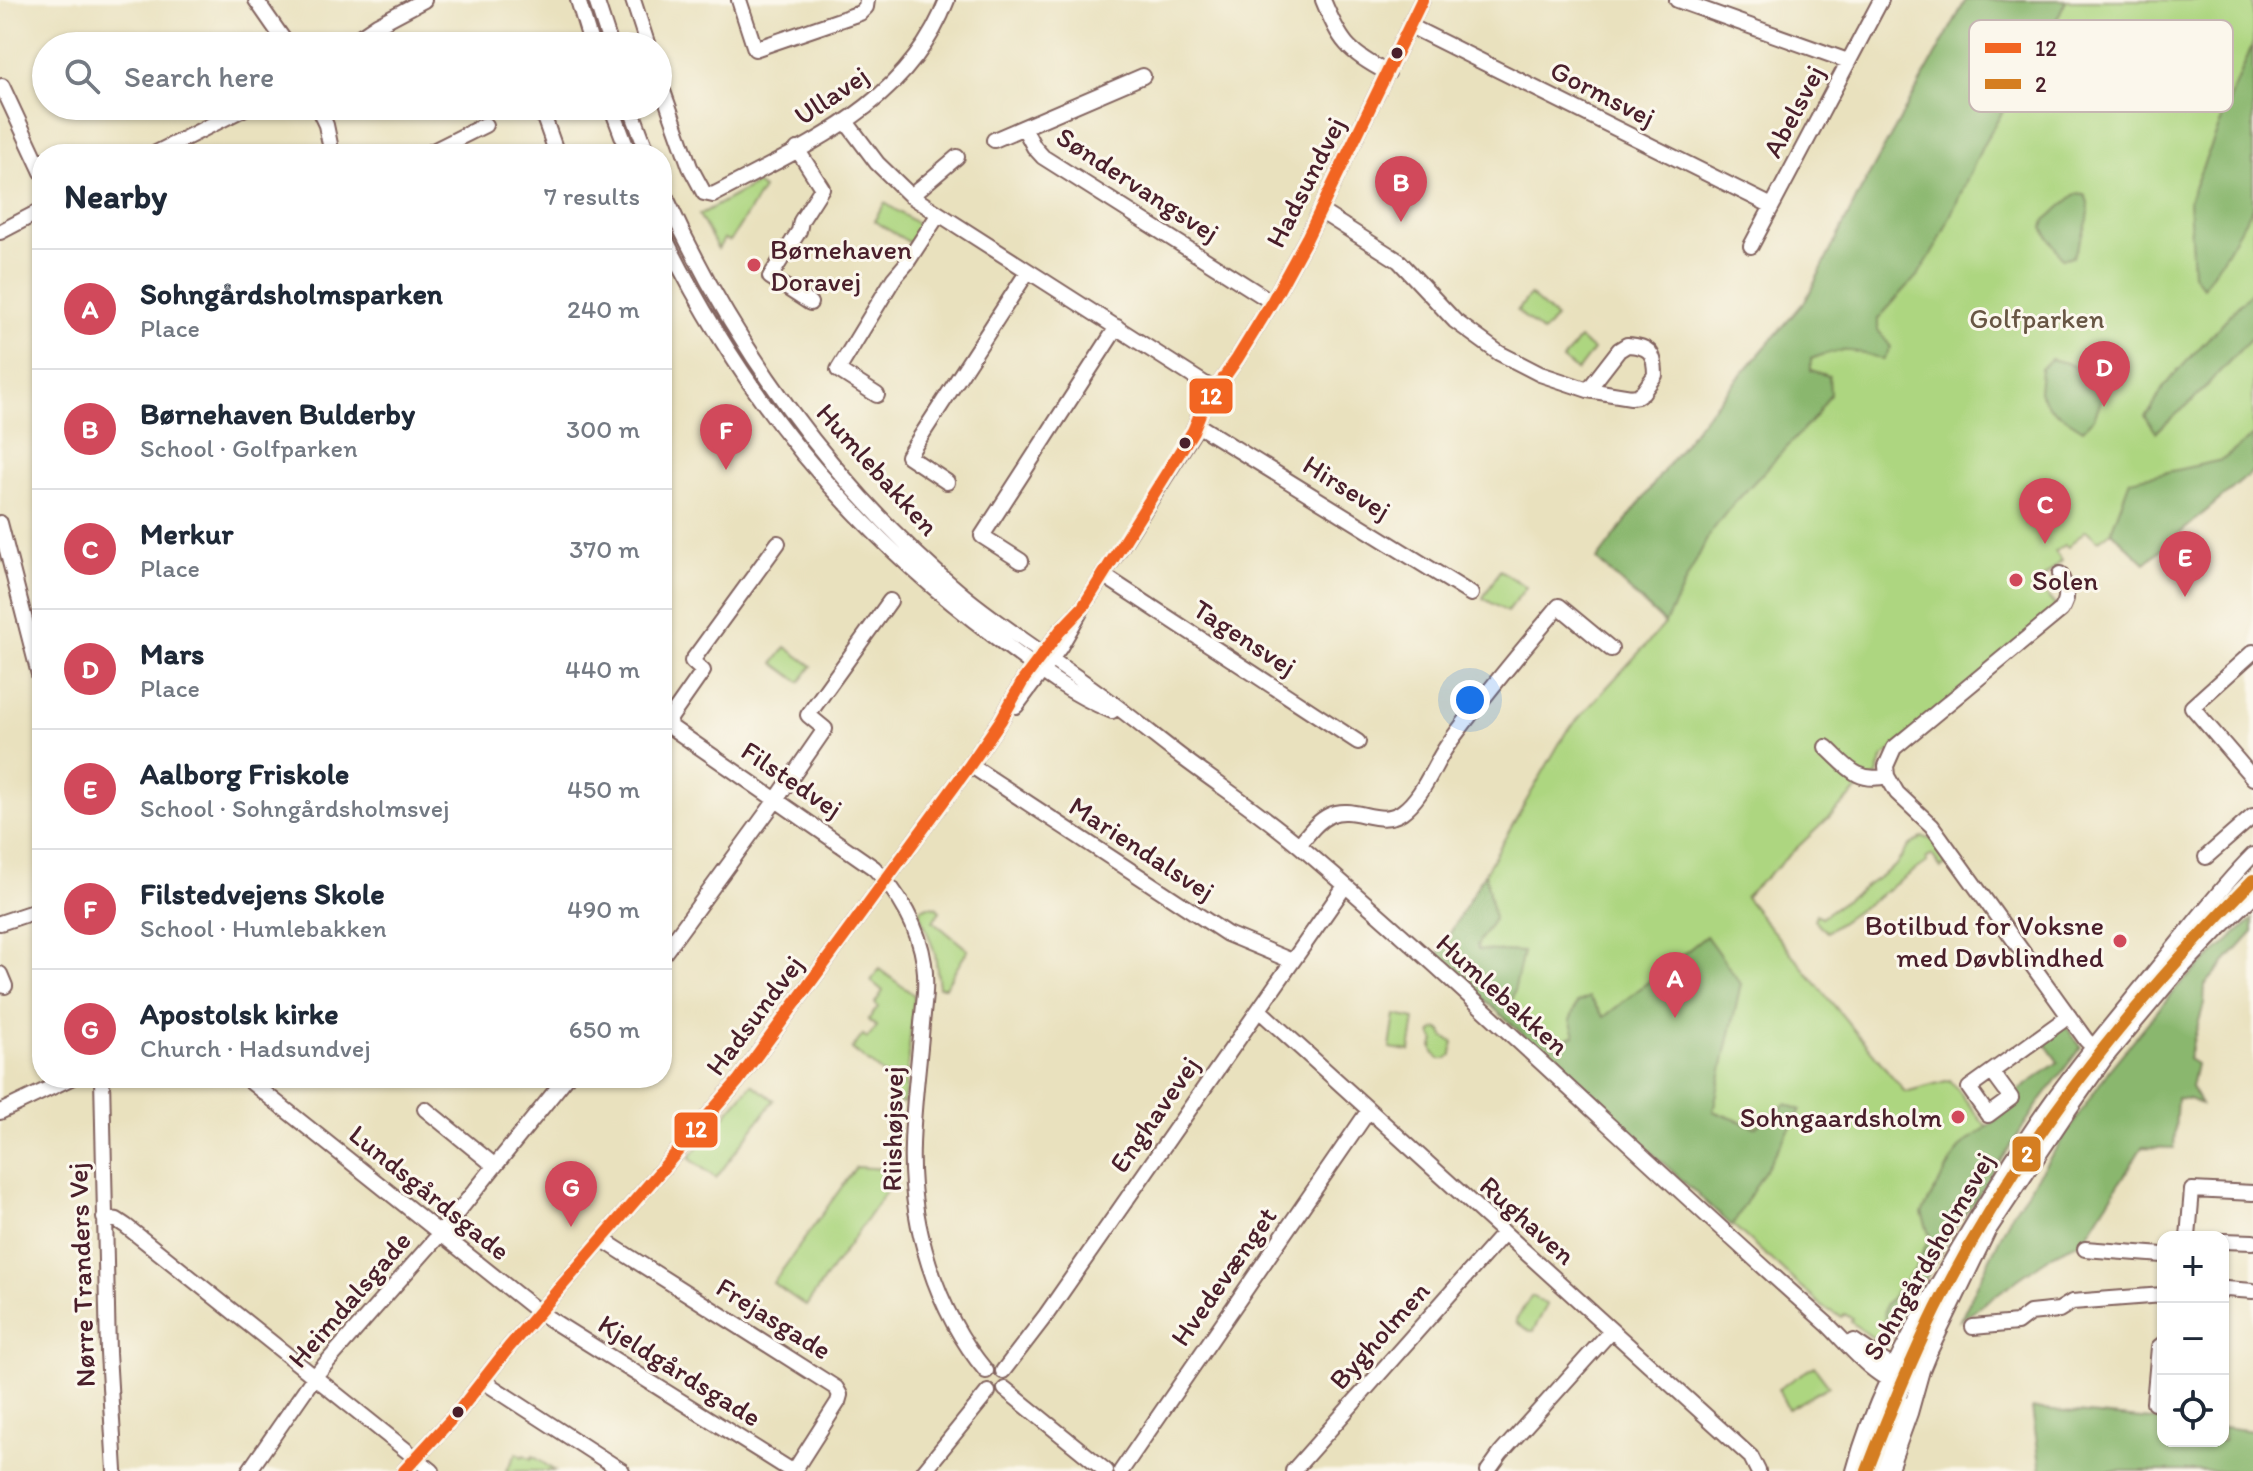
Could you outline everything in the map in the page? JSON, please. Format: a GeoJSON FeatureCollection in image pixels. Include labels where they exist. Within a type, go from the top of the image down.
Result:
{"type":"FeatureCollection","features":[{"type":"Feature","properties":{"kind":"street"},"geometry":{"type":"LineString","coordinates":[[256,0],[278,32]]}},
{"type":"Feature","properties":{"kind":"street"},"geometry":{"type":"LineString","coordinates":[[367,32],[424,0]]}},
{"type":"Feature","properties":{"kind":"street"},"geometry":{"type":"LineString","coordinates":[[578,0],[588,32]]}},
{"type":"Feature","properties":{"kind":"street"},"geometry":{"type":"LineString","coordinates":[[596,0],[606,32]]}},
{"type":"Feature","properties":{"kind":"street"},"geometry":{"type":"LineString","coordinates":[[633,0],[643,32]]}},
{"type":"Feature","properties":{"kind":"street"},"geometry":{"type":"LineString","coordinates":[[739,0],[755,49],[860,13],[866,7],[867,0]]}},
{"type":"Feature","properties":{"kind":"street","name":"Ullavej"},"geometry":{"type":"LineString","coordinates":[[672,116],[701,190],[713,195],[847,123],[894,84],[931,36],[947,0]]}},
{"type":"Feature","properties":{"kind":"street"},"geometry":{"type":"LineString","coordinates":[[1323,0],[1345,45],[1357,56],[1388,73]]}},
{"type":"Feature","properties":{"kind":"street","name":"Hadsundvej"},"geometry":{"type":"LineString","coordinates":[[404,1471],[420,1461],[483,1381],[738,1081],[970,765],[1014,695],[1042,663],[1060,631],[1083,607],[1195,427],[1215,404],[1219,388],[1272,302],[1320,211],[1422,0]]}},
{"type":"Feature","properties":{"kind":"street"},"geometry":{"type":"LineString","coordinates":[[1677,0],[1848,61]]}},
{"type":"Feature","properties":{"kind":"street","name":"Abelsvej"},"geometry":{"type":"LineString","coordinates":[[1751,246],[1881,0]]}},
{"type":"Feature","properties":{"kind":"street","name":"Gormsvej"},"geometry":{"type":"LineString","coordinates":[[1410,26],[1772,206]]}},
{"type":"Feature","properties":{"kind":"street","name":"Søndervangsvej"},"geometry":{"type":"LineString","coordinates":[[994,140],[1143,76]]}},
{"type":"Feature","properties":{"kind":"street"},"geometry":{"type":"LineString","coordinates":[[2,86],[32,150]]}},
{"type":"Feature","properties":{"kind":"street"},"geometry":{"type":"LineString","coordinates":[[174,144],[221,120]]}},
{"type":"Feature","properties":{"kind":"street"},"geometry":{"type":"LineString","coordinates":[[324,120],[330,144]]}},
{"type":"Feature","properties":{"kind":"street"},"geometry":{"type":"LineString","coordinates":[[545,120],[553,144]]}},
{"type":"Feature","properties":{"kind":"street"},"geometry":{"type":"LineString","coordinates":[[616,120],[625,144]]}},
{"type":"Feature","properties":{"kind":"street"},"geometry":{"type":"LineString","coordinates":[[635,120],[644,144]]}},
{"type":"Feature","properties":{"kind":"street"},"geometry":{"type":"LineString","coordinates":[[847,123],[877,163],[911,196],[1219,388]]}},
{"type":"Feature","properties":{"kind":"street"},"geometry":{"type":"LineString","coordinates":[[447,144],[485,125]]}},
{"type":"Feature","properties":{"kind":"street","name":"Søndervangsvej"},"geometry":{"type":"LineString","coordinates":[[1024,128],[1043,157],[1272,302]]}},
{"type":"Feature","properties":{"kind":"street"},"geometry":{"type":"LineString","coordinates":[[797,149],[822,188],[770,277],[810,303]]}},
{"type":"Feature","properties":{"kind":"street"},"geometry":{"type":"LineString","coordinates":[[911,196],[957,157]]}},
{"type":"Feature","properties":{"kind":"street","name":"Humlebakken"},"geometry":{"type":"LineString","coordinates":[[672,211],[742,340],[821,449],[859,493],[941,574],[1042,663]]}},
{"type":"Feature","properties":{"kind":"street"},"geometry":{"type":"LineString","coordinates":[[1320,211],[1399,261],[1455,321],[1499,353],[1540,374],[1588,390],[1637,396],[1655,375],[1648,349],[1627,345],[1619,350],[1588,390]]}},
{"type":"Feature","properties":{"kind":"street"},"geometry":{"type":"LineString","coordinates":[[877,395],[838,370],[894,278],[938,215]]}},
{"type":"Feature","properties":{"kind":"street"},"geometry":{"type":"LineString","coordinates":[[0,232],[32,219]]}},
{"type":"Feature","properties":{"kind":"street","name":"Humlebakken"},"geometry":{"type":"LineString","coordinates":[[672,251],[706,314],[766,407],[832,489],[893,552],[961,610],[1042,663],[1089,686],[1299,845],[1870,1366],[1890,1373]]}},
{"type":"Feature","properties":{"kind":"street"},"geometry":{"type":"LineString","coordinates":[[947,482],[908,456],[1028,271]]}},
{"type":"Feature","properties":{"kind":"street"},"geometry":{"type":"LineString","coordinates":[[1021,561],[982,536],[1117,327]]}},
{"type":"Feature","properties":{"kind":"street","name":"Hirsevej"},"geometry":{"type":"LineString","coordinates":[[1195,427],[1471,594]]}},
{"type":"Feature","properties":{"kind":"street"},"geometry":{"type":"LineString","coordinates":[[0,523],[6,574],[32,616]]}},
{"type":"Feature","properties":{"kind":"street","name":"Filstedvej"},"geometry":{"type":"LineString","coordinates":[[672,712],[703,671],[692,661],[778,543]]}},
{"type":"Feature","properties":{"kind":"street"},"geometry":{"type":"LineString","coordinates":[[2060,574],[2066,588],[2066,602],[2061,610],[1894,748],[1886,766],[1887,776],[1897,793],[1932,826],[2093,1047]]}},
{"type":"Feature","properties":{"kind":"street","name":"Tagensvej"},"geometry":{"type":"LineString","coordinates":[[1103,575],[1358,742]]}},
{"type":"Feature","properties":{"kind":"street"},"geometry":{"type":"LineString","coordinates":[[672,942],[825,729],[808,715],[890,601]]}},
{"type":"Feature","properties":{"kind":"street"},"geometry":{"type":"LineString","coordinates":[[1299,845],[1321,821],[1332,814],[1383,818],[1405,810],[1466,721],[1559,606],[1611,649]]}},
{"type":"Feature","properties":{"kind":"street"},"geometry":{"type":"LineString","coordinates":[[2253,652],[2192,707],[2253,778]]}},
{"type":"Feature","properties":{"kind":"street","name":"Filstedvej"},"geometry":{"type":"LineString","coordinates":[[672,728],[874,868],[886,881]]}},
{"type":"Feature","properties":{"kind":"street"},"geometry":{"type":"LineString","coordinates":[[1826,747],[1864,778],[1887,776]]}},
{"type":"Feature","properties":{"kind":"street","name":"Mariendalsvej"},"geometry":{"type":"LineString","coordinates":[[970,765],[1227,934],[1292,961]]}},
{"type":"Feature","properties":{"kind":"street"},"geometry":{"type":"LineString","coordinates":[[2206,857],[2253,816]]}},
{"type":"Feature","properties":{"kind":"street","name":"Sohngårdsholmsvej"},"geometry":{"type":"LineString","coordinates":[[1854,1471],[1890,1373],[2004,1172],[2093,1047],[2180,938],[2252,857]]}},
{"type":"Feature","properties":{"kind":"street","name":"Riishøjsvej"},"geometry":{"type":"LineString","coordinates":[[886,881],[906,910],[924,962],[926,992],[911,1147],[917,1215],[929,1260],[948,1311],[966,1344],[986,1371]]}},
{"type":"Feature","properties":{"kind":"street","name":"Enghavevej"},"geometry":{"type":"LineString","coordinates":[[1003,1371],[1046,1315],[1345,886]]}},
{"type":"Feature","properties":{"kind":"street","name":"Sohngårdsholmsvej"},"geometry":{"type":"LineString","coordinates":[[1889,1471],[1922,1370],[1988,1231],[2106,1057],[2174,976],[2253,896]]}},
{"type":"Feature","properties":{"kind":"street"},"geometry":{"type":"LineString","coordinates":[[0,923],[32,912]]}},
{"type":"Feature","properties":{"kind":"street","name":"Rughaven"},"geometry":{"type":"LineString","coordinates":[[1259,1010],[1751,1457],[1758,1471]]}},
{"type":"Feature","properties":{"kind":"street"},"geometry":{"type":"LineString","coordinates":[[1992,1072],[2069,1016]]}},
{"type":"Feature","properties":{"kind":"street"},"geometry":{"type":"LineString","coordinates":[[0,1112],[50,1088]]}},
{"type":"Feature","properties":{"kind":"street","name":"Nørre Tranders Vej"},"geometry":{"type":"LineString","coordinates":[[102,1088],[108,1353],[115,1471]]}},
{"type":"Feature","properties":{"kind":"street","name":"Lundsgårdsgade"},"geometry":{"type":"LineString","coordinates":[[260,1088],[540,1313]]}},
{"type":"Feature","properties":{"kind":"street","name":"Heimdalsgade"},"geometry":{"type":"LineString","coordinates":[[249,1471],[314,1377],[440,1234],[558,1088]]}},
{"type":"Feature","properties":{"kind":"street"},"geometry":{"type":"LineString","coordinates":[[425,1109],[495,1166]]}},
{"type":"Feature","properties":{"kind":"street","name":"Hvedevænget"},"geometry":{"type":"LineString","coordinates":[[1121,1471],[1369,1110]]}},
{"type":"Feature","properties":{"kind":"street"},"geometry":{"type":"LineString","coordinates":[[2189,1231],[2192,1190],[2253,1193]]}},
{"type":"Feature","properties":{"kind":"street"},"geometry":{"type":"LineString","coordinates":[[104,1218],[117,1220],[126,1226],[420,1461]]}},
{"type":"Feature","properties":{"kind":"street","name":"Bygholmen"},"geometry":{"type":"LineString","coordinates":[[1293,1471],[1504,1233]]}},
{"type":"Feature","properties":{"kind":"street","name":"Frejasgade"},"geometry":{"type":"LineString","coordinates":[[603,1240],[836,1388],[840,1395],[838,1402],[793,1471]]}},
{"type":"Feature","properties":{"kind":"street"},"geometry":{"type":"LineString","coordinates":[[2229,1241],[2253,1242]]}},
{"type":"Feature","properties":{"kind":"street"},"geometry":{"type":"LineString","coordinates":[[2085,1249],[2157,1255]]}},
{"type":"Feature","properties":{"kind":"street"},"geometry":{"type":"LineString","coordinates":[[2229,1289],[2253,1291]]}},
{"type":"Feature","properties":{"kind":"street"},"geometry":{"type":"LineString","coordinates":[[1973,1327],[2017,1323],[2030,1313],[2059,1310],[2072,1302],[2157,1295]]}},
{"type":"Feature","properties":{"kind":"street","name":"Kjeldgårdsgade"},"geometry":{"type":"LineString","coordinates":[[540,1313],[793,1471]]}},
{"type":"Feature","properties":{"kind":"street"},"geometry":{"type":"LineString","coordinates":[[1488,1471],[1611,1331]]}},
{"type":"Feature","properties":{"kind":"street"},"geometry":{"type":"LineString","coordinates":[[996,1368],[1003,1371],[1008,1381],[1005,1389],[998,1393],[988,1392],[982,1383],[986,1371],[996,1368]]}},
{"type":"Feature","properties":{"kind":"street"},"geometry":{"type":"LineString","coordinates":[[2154,1403],[2157,1369]]}},
{"type":"Feature","properties":{"kind":"street"},"geometry":{"type":"LineString","coordinates":[[1890,1373],[1901,1383],[1922,1370]]}},
{"type":"Feature","properties":{"kind":"street"},"geometry":{"type":"LineString","coordinates":[[483,1381],[622,1471]]}},
{"type":"Feature","properties":{"kind":"street"},"geometry":{"type":"LineString","coordinates":[[1877,1471],[1907,1395],[1908,1381]]}},
{"type":"Feature","properties":{"kind":"street"},"geometry":{"type":"LineString","coordinates":[[1005,1389],[1106,1471]]}},
{"type":"Feature","properties":{"kind":"street"},"geometry":{"type":"LineString","coordinates":[[924,1471],[988,1392]]}},
{"type":"Feature","properties":{"kind":"green space","name":"Golfparken"},"geometry":{"type":"Polygon","coordinates":[[[1966,0],[2253,0],[2253,471],[2145,563],[2111,531],[2098,541],[2086,530],[2068,547],[2064,545],[2055,552],[2062,561],[2037,584],[2059,610],[1883,757],[1877,776],[1862,786],[1745,897],[1905,1092],[1950,1080],[2006,1153],[1955,1227],[1888,1342],[1881,1344],[1845,1314],[1842,1317],[1824,1308],[1437,956],[1566,732],[1665,624],[1597,560],[1698,425],[1806,300],[1861,190],[1966,0]]]}},
{"type":"Feature","properties":{"kind":"green space"},"geometry":{"type":"Polygon","coordinates":[[[1966,0],[2066,0],[2056,20],[1969,20],[1969,112],[2002,112],[1983,145],[1937,245],[1919,274],[1878,319],[1878,330],[1891,347],[1883,360],[1847,351],[1811,359],[1811,370],[1829,376],[1830,394],[1816,416],[1728,510],[1709,535],[1665,623],[1597,560],[1698,425],[1806,300],[1861,190],[1966,0]]]}},
{"type":"Feature","properties":{"kind":"green space"},"geometry":{"type":"Polygon","coordinates":[[[2253,43],[2253,207],[2203,287],[2193,274],[2189,200],[2225,112],[2233,112],[2233,92],[2253,43]]]}},
{"type":"Feature","properties":{"kind":"green space"},"geometry":{"type":"Polygon","coordinates":[[[756,184],[763,189],[730,241],[724,239],[718,249],[699,215],[756,184]]]}},
{"type":"Feature","properties":{"kind":"green space"},"geometry":{"type":"Polygon","coordinates":[[[2076,194],[2085,195],[2088,218],[2073,257],[2062,258],[2043,228],[2045,220],[2076,194]]]}},
{"type":"Feature","properties":{"kind":"green space"},"geometry":{"type":"Polygon","coordinates":[[[885,203],[922,227],[912,244],[874,221],[885,203]]]}},
{"type":"Feature","properties":{"kind":"green space"},"geometry":{"type":"Polygon","coordinates":[[[2253,290],[2253,336],[2192,401],[2156,432],[2145,416],[2164,386],[2253,290]]]}},
{"type":"Feature","properties":{"kind":"green space"},"geometry":{"type":"Polygon","coordinates":[[[1530,295],[1556,318],[1543,333],[1517,311],[1530,295]]]}},
{"type":"Feature","properties":{"kind":"green space"},"geometry":{"type":"Polygon","coordinates":[[[1579,339],[1593,350],[1577,371],[1563,360],[1579,339]]]}},
{"type":"Feature","properties":{"kind":"green space"},"geometry":{"type":"Polygon","coordinates":[[[2051,359],[2084,372],[2104,373],[2109,381],[2094,418],[2083,429],[2050,408],[2039,392],[2041,369],[2051,359]]]}},
{"type":"Feature","properties":{"kind":"green space"},"geometry":{"type":"Polygon","coordinates":[[[2253,436],[2253,471],[2145,563],[2111,531],[2130,480],[2222,460],[2253,436]]]}},
{"type":"Feature","properties":{"kind":"green space"},"geometry":{"type":"Polygon","coordinates":[[[1500,570],[1526,587],[1507,612],[1483,598],[1500,570]]]}},
{"type":"Feature","properties":{"kind":"green space"},"geometry":{"type":"Polygon","coordinates":[[[786,647],[812,666],[800,682],[774,663],[786,647]]]}},
{"type":"Feature","properties":{"kind":"green space"},"geometry":{"type":"Polygon","coordinates":[[[1923,837],[1939,841],[1950,862],[1941,868],[1932,855],[1926,859],[1927,862],[1827,932],[1814,920],[1816,914],[1821,917],[1895,866],[1909,846],[1923,837]]]}},
{"type":"Feature","properties":{"kind":"green space"},"geometry":{"type":"Polygon","coordinates":[[[1485,872],[1494,919],[1477,945],[1478,950],[1523,952],[1511,1005],[1553,1044],[1575,1035],[1570,1020],[1577,1003],[1589,997],[1604,1017],[1706,936],[1741,984],[1713,1111],[1755,1127],[1786,1104],[1801,1110],[1732,1226],[1437,956],[1485,872]]]}},
{"type":"Feature","properties":{"kind":"green space"},"geometry":{"type":"Polygon","coordinates":[[[928,906],[940,911],[933,921],[968,950],[945,987],[939,987],[935,953],[919,910],[928,906]]]}},
{"type":"Feature","properties":{"kind":"green space"},"geometry":{"type":"Polygon","coordinates":[[[2253,919],[2253,932],[2205,985],[2204,1004],[2188,1059],[2196,1064],[2191,1087],[2201,1104],[2177,1098],[2174,1148],[2142,1147],[2084,1240],[2054,1254],[1960,1320],[2010,1217],[2109,1070],[2177,987],[2253,919]]]}},
{"type":"Feature","properties":{"kind":"green space"},"geometry":{"type":"Polygon","coordinates":[[[879,969],[914,995],[904,1103],[891,1101],[897,1085],[852,1049],[863,1035],[867,1038],[877,1027],[868,1020],[878,1007],[875,1003],[883,991],[871,981],[879,969]]]}},
{"type":"Feature","properties":{"kind":"green space"},"geometry":{"type":"Polygon","coordinates":[[[1395,1015],[1415,1019],[1410,1051],[1390,1048],[1395,1015]]]}},
{"type":"Feature","properties":{"kind":"green space"},"geometry":{"type":"Polygon","coordinates":[[[2065,1025],[2081,1047],[2040,1101],[1955,1227],[1888,1342],[1884,1327],[1885,1305],[1915,1269],[1930,1237],[1922,1213],[1959,1148],[2020,1102],[2015,1093],[2058,1062],[2043,1041],[2065,1025]]]}},
{"type":"Feature","properties":{"kind":"green space"},"geometry":{"type":"Polygon","coordinates":[[[1438,1029],[1453,1042],[1452,1055],[1446,1059],[1439,1059],[1433,1051],[1435,1041],[1431,1034],[1438,1029]]]}},
{"type":"Feature","properties":{"kind":"green space"},"geometry":{"type":"Polygon","coordinates":[[[752,1084],[774,1100],[716,1178],[689,1158],[752,1084]]]}},
{"type":"Feature","properties":{"kind":"green space"},"geometry":{"type":"Polygon","coordinates":[[[856,1167],[901,1170],[806,1306],[773,1283],[856,1167]]]}},
{"type":"Feature","properties":{"kind":"green space"},"geometry":{"type":"Polygon","coordinates":[[[1531,1296],[1547,1305],[1533,1331],[1516,1320],[1531,1296]]]}},
{"type":"Feature","properties":{"kind":"green space"},"geometry":{"type":"Polygon","coordinates":[[[1814,1366],[1829,1386],[1788,1409],[1778,1389],[1814,1366]]]}},
{"type":"Feature","properties":{"kind":"green space"},"geometry":{"type":"Polygon","coordinates":[[[2032,1409],[2157,1420],[2157,1447],[2229,1447],[2229,1428],[2253,1431],[2253,1471],[2041,1471],[2032,1409]]]}},
{"type":"Feature","properties":{"kind":"green space"},"geometry":{"type":"Polygon","coordinates":[[[517,1453],[531,1459],[533,1456],[555,1471],[506,1471],[517,1453]]]}},
{"type":"Feature","properties":{"kind":"transit line","name":"12"},"geometry":{"type":"LineString","coordinates":[[404,1471],[458,1412],[509,1347],[738,1081],[970,765],[1024,679],[1060,631],[1083,607],[1193,431],[1202,409],[1272,302],[1307,238],[1422,0]]}},
{"type":"Feature","properties":{"kind":"transit line","name":"2"},"geometry":{"type":"LineString","coordinates":[[1867,1471],[1936,1309],[2002,1191],[2119,1029],[2253,880]]}},
{"type":"Feature","properties":{"kind":"place","name":"Børnehaven Bulderby"},"geometry":{"type":"Point","coordinates":[1401,222]}},
{"type":"Feature","properties":{"kind":"place","name":"Børnehaven Doravej"},"geometry":{"type":"Point","coordinates":[754,265]}},
{"type":"Feature","properties":{"kind":"place","name":"Mars"},"geometry":{"type":"Point","coordinates":[2104,407]}},
{"type":"Feature","properties":{"kind":"place","name":"Filstedvejens Skole"},"geometry":{"type":"Point","coordinates":[726,470]}},
{"type":"Feature","properties":{"kind":"place","name":"Merkur"},"geometry":{"type":"Point","coordinates":[2045,544]}},
{"type":"Feature","properties":{"kind":"place","name":"Solen"},"geometry":{"type":"Point","coordinates":[2016,580]}},
{"type":"Feature","properties":{"kind":"place","name":"Aalborg Friskole"},"geometry":{"type":"Point","coordinates":[2185,597]}},
{"type":"Feature","properties":{"kind":"place","name":"Botilbud for Voksne med Døvblindhed"},"geometry":{"type":"Point","coordinates":[2120,941]}},
{"type":"Feature","properties":{"kind":"place","name":"Sohngårdsholmsparken"},"geometry":{"type":"Point","coordinates":[1675,1018]}},
{"type":"Feature","properties":{"kind":"place","name":"Sohngaardsholm"},"geometry":{"type":"Point","coordinates":[1958,1117]}},
{"type":"Feature","properties":{"kind":"place","name":"Apostolsk kirke"},"geometry":{"type":"Point","coordinates":[571,1227]}}]}
